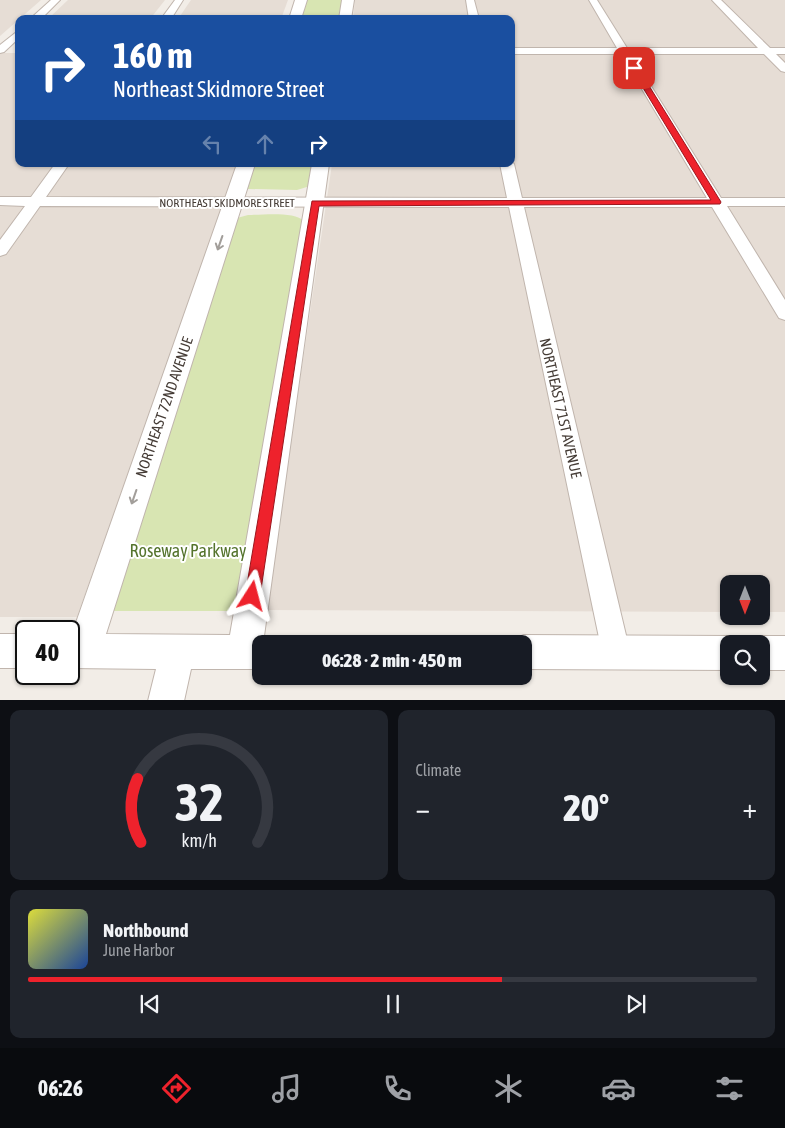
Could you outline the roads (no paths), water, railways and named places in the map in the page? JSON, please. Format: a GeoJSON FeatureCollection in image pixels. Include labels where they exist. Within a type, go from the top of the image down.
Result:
{"type":"FeatureCollection","features":[{"type":"Feature","properties":{"kind":"street"},"geometry":{"type":"LineString","coordinates":[[39,15],[56,0]]}},
{"type":"Feature","properties":{"kind":"street"},"geometry":{"type":"LineString","coordinates":[[169,15],[179,0]]}},
{"type":"Feature","properties":{"kind":"street"},"geometry":{"type":"LineString","coordinates":[[296,15],[301,0]]}},
{"type":"Feature","properties":{"kind":"street"},"geometry":{"type":"LineString","coordinates":[[346,15],[348,0]]}},
{"type":"Feature","properties":{"kind":"street"},"geometry":{"type":"LineString","coordinates":[[470,0],[473,15]]}},
{"type":"Feature","properties":{"kind":"street"},"geometry":{"type":"LineString","coordinates":[[593,0],[785,314]]}},
{"type":"Feature","properties":{"kind":"street"},"geometry":{"type":"LineString","coordinates":[[716,0],[785,69]]}},
{"type":"Feature","properties":{"kind":"street"},"geometry":{"type":"LineString","coordinates":[[0,50],[15,37]]}},
{"type":"Feature","properties":{"kind":"street"},"geometry":{"type":"LineString","coordinates":[[0,50],[15,50]]}},
{"type":"Feature","properties":{"kind":"street"},"geometry":{"type":"LineString","coordinates":[[515,51],[785,51]]}},
{"type":"Feature","properties":{"kind":"street"},"geometry":{"type":"LineString","coordinates":[[0,251],[60,167]]}},
{"type":"Feature","properties":{"kind":"street","name":"NORTHEAST 72ND AVENUE"},"geometry":{"type":"LineString","coordinates":[[80,640],[245,167]]}},
{"type":"Feature","properties":{"kind":"street"},"geometry":{"type":"LineString","coordinates":[[254,635],[321,167]]}},
{"type":"Feature","properties":{"kind":"street","name":"NORTHEAST 71ST AVENUE"},"geometry":{"type":"LineString","coordinates":[[508,167],[616,652]]}},
{"type":"Feature","properties":{"kind":"street","name":"NORTHEAST SKIDMORE STREET"},"geometry":{"type":"LineString","coordinates":[[0,201],[233,203],[785,202]]}},
{"type":"Feature","properties":{"kind":"street"},"geometry":{"type":"LineString","coordinates":[[0,651],[15,651]]}},
{"type":"Feature","properties":{"kind":"street"},"geometry":{"type":"LineString","coordinates":[[80,651],[252,652]]}},
{"type":"Feature","properties":{"kind":"street"},"geometry":{"type":"LineString","coordinates":[[166,700],[178,652]]}},
{"type":"Feature","properties":{"kind":"street"},"geometry":{"type":"LineString","coordinates":[[532,652],[720,653]]}},
{"type":"Feature","properties":{"kind":"street"},"geometry":{"type":"LineString","coordinates":[[770,653],[785,653]]}},
{"type":"Feature","properties":{"kind":"park label","name":"Roseway Parkway"},"geometry":{"type":"Point","coordinates":[188,550]}}]}
